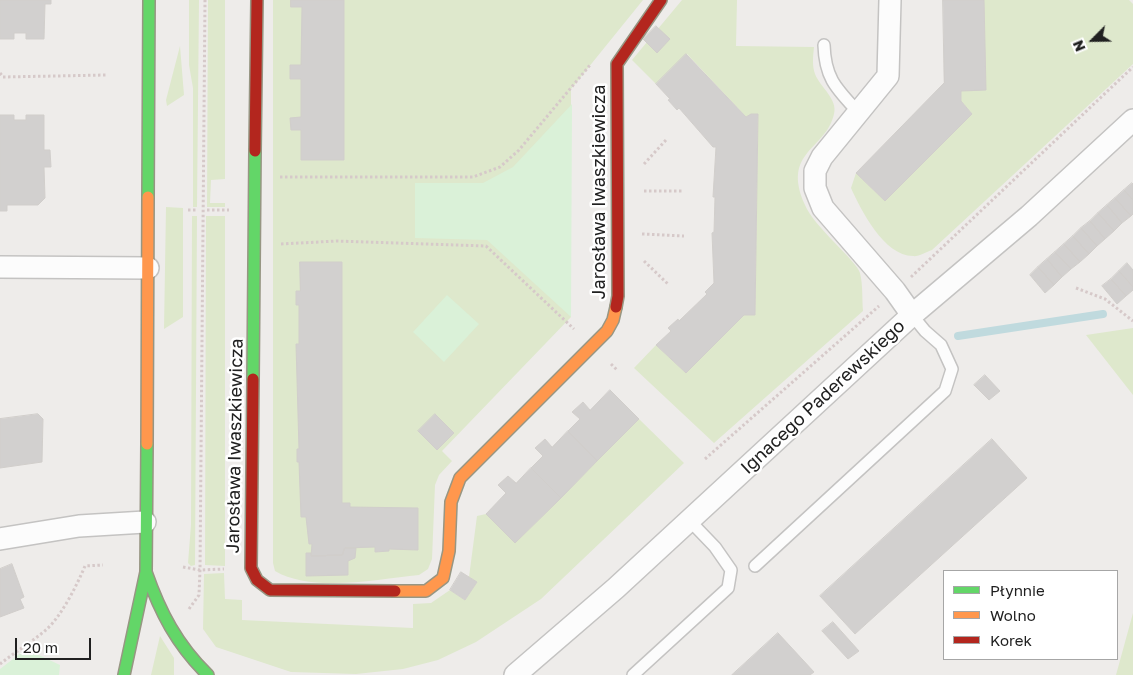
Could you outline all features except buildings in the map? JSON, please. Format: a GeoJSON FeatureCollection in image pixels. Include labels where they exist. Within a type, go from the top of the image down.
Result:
{"type":"FeatureCollection","features":[{"type":"Feature","properties":{"kind":"street"},"geometry":{"type":"LineString","coordinates":[[124,675],[146,572],[149,0]]}},
{"type":"Feature","properties":{"kind":"street","name":"Jarosława Iwaszkiewicza"},"geometry":{"type":"LineString","coordinates":[[257,0],[251,568],[257,580],[270,590],[426,591],[443,578],[449,551],[451,502],[460,478],[607,332],[613,320],[618,296],[617,64],[661,0]]}},
{"type":"Feature","properties":{"kind":"street"},"geometry":{"type":"LineString","coordinates":[[890,0],[888,76],[822,157],[815,171],[815,188],[822,208],[895,291],[912,315]]}},
{"type":"Feature","properties":{"kind":"street","name":"Ignacego Paderewskiego"},"geometry":{"type":"LineString","coordinates":[[515,675],[564,635],[912,315],[1029,216],[1133,120]]}},
{"type":"Feature","properties":{"kind":"street"},"geometry":{"type":"LineString","coordinates":[[0,267],[148,268]]}},
{"type":"Feature","properties":{"kind":"street"},"geometry":{"type":"LineString","coordinates":[[0,539],[79,526],[145,522]]}},
{"type":"Feature","properties":{"kind":"street"},"geometry":{"type":"LineString","coordinates":[[146,572],[166,625],[180,647],[208,675]]}},
{"type":"Feature","properties":{"kind":"lane"},"geometry":{"type":"LineString","coordinates":[[824,45],[824,64],[829,77],[837,90],[859,112]]}},
{"type":"Feature","properties":{"kind":"lane"},"geometry":{"type":"LineString","coordinates":[[755,566],[945,391],[952,369],[941,346],[924,331],[912,315]]}},
{"type":"Feature","properties":{"kind":"lane"},"geometry":{"type":"LineString","coordinates":[[633,675],[728,588],[731,570],[715,547],[690,521]]}},
{"type":"Feature","properties":{"kind":"path"},"geometry":{"type":"LineString","coordinates":[[185,613],[199,595],[200,570],[205,0]]}},
{"type":"Feature","properties":{"kind":"path"},"geometry":{"type":"LineString","coordinates":[[274,177],[473,177],[500,167],[520,150],[595,59]]}},
{"type":"Feature","properties":{"kind":"path"},"geometry":{"type":"LineString","coordinates":[[705,459],[914,274],[1133,67]]}},
{"type":"Feature","properties":{"kind":"path"},"geometry":{"type":"LineString","coordinates":[[0,73],[3,77]]}},
{"type":"Feature","properties":{"kind":"path"},"geometry":{"type":"LineString","coordinates":[[0,80],[3,77],[106,75]]}},
{"type":"Feature","properties":{"kind":"path"},"geometry":{"type":"LineString","coordinates":[[618,191],[683,191]]}},
{"type":"Feature","properties":{"kind":"path"},"geometry":{"type":"LineString","coordinates":[[188,210],[198,210]]}},
{"type":"Feature","properties":{"kind":"path"},"geometry":{"type":"LineString","coordinates":[[618,233],[684,236]]}},
{"type":"Feature","properties":{"kind":"path"},"geometry":{"type":"LineString","coordinates":[[254,244],[337,241],[486,246],[618,371]]}},
{"type":"Feature","properties":{"kind":"path"},"geometry":{"type":"LineString","coordinates":[[908,267],[914,274]]}},
{"type":"Feature","properties":{"kind":"path"},"geometry":{"type":"LineString","coordinates":[[1076,288],[1105,299],[1128,320],[1133,321]]}},
{"type":"Feature","properties":{"kind":"path"},"geometry":{"type":"LineString","coordinates":[[0,664],[47,629],[76,587],[85,566],[103,565]]}},
{"type":"Feature","properties":{"kind":"path"},"geometry":{"type":"LineString","coordinates":[[183,567],[200,570],[251,568]]}},
{"type":"Feature","properties":{"kind":"green space"},"geometry":{"type":"Polygon","coordinates":[[[189,0],[199,0],[197,207],[193,207],[193,88],[189,65],[189,0]]]}},
{"type":"Feature","properties":{"kind":"green space"},"geometry":{"type":"Polygon","coordinates":[[[208,0],[225,0],[225,179],[211,180],[210,203],[225,203],[225,207],[207,207],[208,0]]]}},
{"type":"Feature","properties":{"kind":"green space"},"geometry":{"type":"Polygon","coordinates":[[[273,0],[643,0],[571,89],[571,317],[442,451],[452,461],[439,475],[435,485],[432,559],[428,569],[419,575],[346,583],[326,583],[290,578],[275,571],[273,563],[273,0]]]}},
{"type":"Feature","properties":{"kind":"green space"},"geometry":{"type":"Polygon","coordinates":[[[682,0],[737,0],[736,46],[814,47],[813,64],[815,74],[831,98],[835,109],[823,136],[802,162],[798,173],[799,187],[810,214],[857,268],[860,273],[862,287],[863,311],[714,443],[634,368],[656,345],[686,373],[744,315],[755,315],[758,115],[746,117],[687,54],[656,84],[632,60],[682,0]]]}},
{"type":"Feature","properties":{"kind":"green space"},"geometry":{"type":"Polygon","coordinates":[[[984,0],[1129,0],[1133,4],[1133,64],[932,250],[915,256],[902,254],[883,240],[875,230],[851,188],[856,173],[885,201],[972,114],[961,101],[961,91],[984,0]]]}},
{"type":"Feature","properties":{"kind":"green space"},"geometry":{"type":"Polygon","coordinates":[[[180,46],[184,95],[167,106],[166,100],[180,46]]]}},
{"type":"Feature","properties":{"kind":"green space"},"geometry":{"type":"Polygon","coordinates":[[[572,104],[571,317],[487,240],[415,238],[415,183],[483,183],[513,167],[572,104]]]}},
{"type":"Feature","properties":{"kind":"green space"},"geometry":{"type":"Polygon","coordinates":[[[166,207],[183,208],[183,317],[164,329],[166,207]]]}},
{"type":"Feature","properties":{"kind":"green space"},"geometry":{"type":"Polygon","coordinates":[[[192,216],[197,216],[195,565],[191,566],[188,563],[191,525],[192,216]]]}},
{"type":"Feature","properties":{"kind":"green space"},"geometry":{"type":"Polygon","coordinates":[[[206,216],[225,216],[225,566],[205,565],[206,216]]]}},
{"type":"Feature","properties":{"kind":"green space"},"geometry":{"type":"Polygon","coordinates":[[[447,295],[479,324],[444,362],[413,332],[447,295]]]}},
{"type":"Feature","properties":{"kind":"green space"},"geometry":{"type":"Polygon","coordinates":[[[1133,328],[1133,395],[1086,335],[1133,328]]]}},
{"type":"Feature","properties":{"kind":"green space"},"geometry":{"type":"Polygon","coordinates":[[[639,419],[684,463],[541,599],[476,642],[438,660],[403,669],[356,674],[291,672],[216,647],[203,629],[204,574],[224,573],[225,599],[242,600],[242,620],[413,628],[413,604],[431,603],[450,590],[465,600],[477,582],[469,577],[477,516],[486,514],[515,543],[639,419]]]}},
{"type":"Feature","properties":{"kind":"green space"},"geometry":{"type":"Polygon","coordinates":[[[1133,613],[1133,675],[1116,675],[1133,613]]]}},
{"type":"Feature","properties":{"kind":"green space"},"geometry":{"type":"Polygon","coordinates":[[[160,636],[174,658],[174,675],[151,675],[160,636]]]}},
{"type":"Feature","properties":{"kind":"green space"},"geometry":{"type":"Polygon","coordinates":[[[26,649],[60,665],[59,675],[0,675],[0,669],[26,649]]]}},
{"type":"Feature","properties":{"kind":"waterway"},"geometry":{"type":"LineString","coordinates":[[958,336],[1103,314]]}},
{"type":"Feature","properties":{"kind":"traffic: fast"},"geometry":{"type":"LineString","coordinates":[[148,197],[149,0]]}},
{"type":"Feature","properties":{"kind":"traffic: fast"},"geometry":{"type":"LineString","coordinates":[[253,379],[255,151]]}},
{"type":"Feature","properties":{"kind":"traffic: fast"},"geometry":{"type":"LineString","coordinates":[[124,675],[146,572],[147,444]]}},
{"type":"Feature","properties":{"kind":"traffic: fast"},"geometry":{"type":"LineString","coordinates":[[146,572],[157,601],[178,640],[208,675]]}},
{"type":"Feature","properties":{"kind":"traffic: slow"},"geometry":{"type":"LineString","coordinates":[[147,444],[148,197]]}},
{"type":"Feature","properties":{"kind":"traffic: slow"},"geometry":{"type":"LineString","coordinates":[[395,591],[426,591],[443,578],[449,551],[451,502],[460,478],[607,331],[613,320],[616,307]]}},
{"type":"Feature","properties":{"kind":"traffic: jam"},"geometry":{"type":"LineString","coordinates":[[255,151],[257,0]]}},
{"type":"Feature","properties":{"kind":"traffic: jam"},"geometry":{"type":"LineString","coordinates":[[616,307],[618,296],[617,64],[661,0]]}},
{"type":"Feature","properties":{"kind":"traffic: jam"},"geometry":{"type":"LineString","coordinates":[[253,379],[251,568],[257,580],[270,590],[395,591]]}}]}
